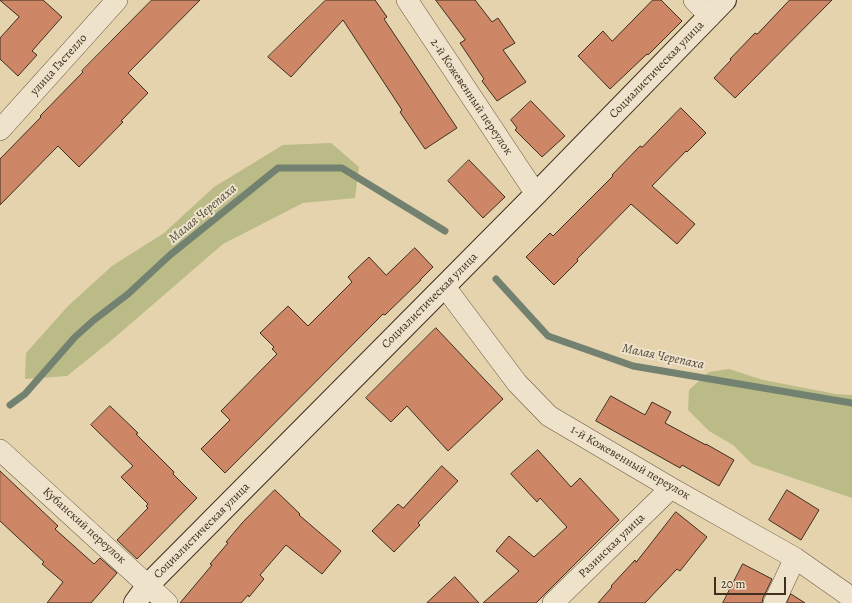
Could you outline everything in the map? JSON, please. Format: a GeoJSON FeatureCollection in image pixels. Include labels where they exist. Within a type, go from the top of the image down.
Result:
{"type":"FeatureCollection","features":[{"type":"Feature","properties":{"kind":"street","name":"улица Гастелло"},"geometry":{"type":"LineString","coordinates":[[0,130],[117,0]]}},
{"type":"Feature","properties":{"kind":"street","name":"2-й Кожевенный переулок"},"geometry":{"type":"LineString","coordinates":[[407,0],[536,194]]}},
{"type":"Feature","properties":{"kind":"street"},"geometry":{"type":"LineString","coordinates":[[694,0],[710,16]]}},
{"type":"Feature","properties":{"kind":"street","name":"Социалистическая улица"},"geometry":{"type":"LineString","coordinates":[[136,603],[148,585],[536,194],[725,0]]}},
{"type":"Feature","properties":{"kind":"street","name":"1-й Кожевенный переулок"},"geometry":{"type":"LineString","coordinates":[[444,287],[517,383],[549,416],[671,488],[795,558],[852,598]]}},
{"type":"Feature","properties":{"kind":"street","name":"Кубанский переулок"},"geometry":{"type":"LineString","coordinates":[[0,450],[167,603]]}},
{"type":"Feature","properties":{"kind":"street","name":"Разинская улица"},"geometry":{"type":"LineString","coordinates":[[553,603],[671,488]]}},
{"type":"Feature","properties":{"kind":"street"},"geometry":{"type":"LineString","coordinates":[[774,603],[795,558]]}},
{"type":"Feature","properties":{"kind":"green space"},"geometry":{"type":"Polygon","coordinates":[[[331,143],[359,167],[355,198],[303,203],[223,244],[113,339],[67,376],[25,379],[26,353],[68,306],[112,266],[164,233],[214,187],[283,145],[331,143]]]}},
{"type":"Feature","properties":{"kind":"green space"},"geometry":{"type":"Polygon","coordinates":[[[729,369],[763,380],[836,394],[852,395],[852,498],[752,464],[733,445],[709,431],[688,410],[689,390],[709,372],[729,369]]]}},
{"type":"Feature","properties":{"kind":"building"},"geometry":{"type":"Polygon","coordinates":[[[0,0],[43,0],[62,17],[32,51],[37,55],[18,76],[0,59],[0,38],[19,17],[0,0]]]}},
{"type":"Feature","properties":{"kind":"building"},"geometry":{"type":"Polygon","coordinates":[[[152,0],[200,0],[128,73],[148,93],[121,121],[123,122],[79,167],[58,146],[0,205],[0,159],[83,72],[82,71],[152,0]]]}},
{"type":"Feature","properties":{"kind":"building"},"geometry":{"type":"Polygon","coordinates":[[[326,0],[375,0],[387,17],[384,19],[457,128],[425,149],[400,112],[402,110],[343,20],[291,77],[268,57],[326,0]]]}},
{"type":"Feature","properties":{"kind":"building"},"geometry":{"type":"Polygon","coordinates":[[[436,0],[475,0],[492,22],[498,18],[515,43],[503,50],[526,82],[497,101],[482,81],[484,79],[460,43],[465,40],[436,0]]]}},
{"type":"Feature","properties":{"kind":"building"},"geometry":{"type":"Polygon","coordinates":[[[653,0],[661,0],[682,21],[648,55],[647,54],[610,89],[578,56],[603,31],[612,41],[653,0]]]}},
{"type":"Feature","properties":{"kind":"building"},"geometry":{"type":"Polygon","coordinates":[[[790,0],[832,0],[735,98],[714,78],[755,33],[757,34],[790,0]]]}},
{"type":"Feature","properties":{"kind":"building"},"geometry":{"type":"Polygon","coordinates":[[[531,101],[565,136],[542,157],[515,130],[517,128],[511,120],[531,101]]]}},
{"type":"Feature","properties":{"kind":"building"},"geometry":{"type":"Polygon","coordinates":[[[681,108],[706,133],[652,186],[695,224],[677,244],[631,204],[577,259],[578,261],[554,285],[526,257],[550,233],[553,236],[613,176],[612,175],[640,146],[642,147],[681,108]]]}},
{"type":"Feature","properties":{"kind":"building"},"geometry":{"type":"Polygon","coordinates":[[[469,160],[505,197],[483,218],[448,181],[469,160]]]}},
{"type":"Feature","properties":{"kind":"building"},"geometry":{"type":"Polygon","coordinates":[[[415,248],[433,267],[385,315],[383,314],[225,473],[201,449],[230,420],[221,411],[277,354],[272,349],[274,347],[260,333],[288,306],[308,326],[352,282],[348,277],[369,257],[386,275],[415,248]]]}},
{"type":"Feature","properties":{"kind":"building"},"geometry":{"type":"Polygon","coordinates":[[[436,328],[503,399],[448,451],[407,406],[391,422],[366,398],[436,328]]]}},
{"type":"Feature","properties":{"kind":"building"},"geometry":{"type":"Polygon","coordinates":[[[611,396],[645,415],[652,402],[671,412],[665,423],[734,460],[719,486],[682,465],[680,468],[596,421],[611,396]]]}},
{"type":"Feature","properties":{"kind":"building"},"geometry":{"type":"Polygon","coordinates":[[[110,406],[138,433],[136,434],[174,472],[173,474],[197,498],[137,559],[117,540],[148,508],[146,506],[148,504],[121,477],[133,466],[91,425],[110,406]]]}},
{"type":"Feature","properties":{"kind":"building"},"geometry":{"type":"Polygon","coordinates":[[[538,450],[571,487],[580,478],[619,520],[536,603],[483,603],[519,571],[496,551],[509,536],[534,557],[567,527],[540,498],[537,502],[511,474],[538,450]]]}},
{"type":"Feature","properties":{"kind":"building"},"geometry":{"type":"Polygon","coordinates":[[[442,466],[458,481],[418,523],[420,525],[394,552],[372,531],[398,504],[403,508],[442,466]]]}},
{"type":"Feature","properties":{"kind":"building"},"geometry":{"type":"Polygon","coordinates":[[[0,471],[58,526],[55,529],[94,564],[100,558],[117,573],[91,603],[47,603],[63,582],[42,564],[44,562],[0,521],[0,471]]]}},
{"type":"Feature","properties":{"kind":"building"},"geometry":{"type":"Polygon","coordinates":[[[275,490],[300,514],[299,515],[341,551],[322,574],[286,545],[260,575],[264,579],[249,597],[248,595],[241,603],[180,603],[212,565],[210,564],[228,543],[226,542],[243,522],[275,490]]]}},
{"type":"Feature","properties":{"kind":"building"},"geometry":{"type":"Polygon","coordinates":[[[787,490],[819,510],[801,540],[769,520],[787,490]]]}},
{"type":"Feature","properties":{"kind":"building"},"geometry":{"type":"Polygon","coordinates":[[[676,512],[707,537],[680,571],[677,569],[645,603],[598,603],[612,587],[611,586],[635,560],[636,562],[676,512]]]}},
{"type":"Feature","properties":{"kind":"building"},"geometry":{"type":"Polygon","coordinates":[[[743,564],[772,579],[762,603],[723,603],[743,564]]]}},
{"type":"Feature","properties":{"kind":"building"},"geometry":{"type":"Polygon","coordinates":[[[455,577],[479,603],[427,603],[455,577]]]}},
{"type":"Feature","properties":{"kind":"building"},"geometry":{"type":"Polygon","coordinates":[[[791,594],[805,603],[787,603],[791,594]]]}},
{"type":"Feature","properties":{"kind":"waterway","name":"Малая Черепаха"},"geometry":{"type":"LineString","coordinates":[[10,405],[25,394],[75,337],[94,320],[128,294],[170,255],[278,168],[342,168],[445,231]]}},
{"type":"Feature","properties":{"kind":"waterway","name":"Малая Черепаха"},"geometry":{"type":"LineString","coordinates":[[496,279],[548,336],[633,366],[852,403]]}}]}
